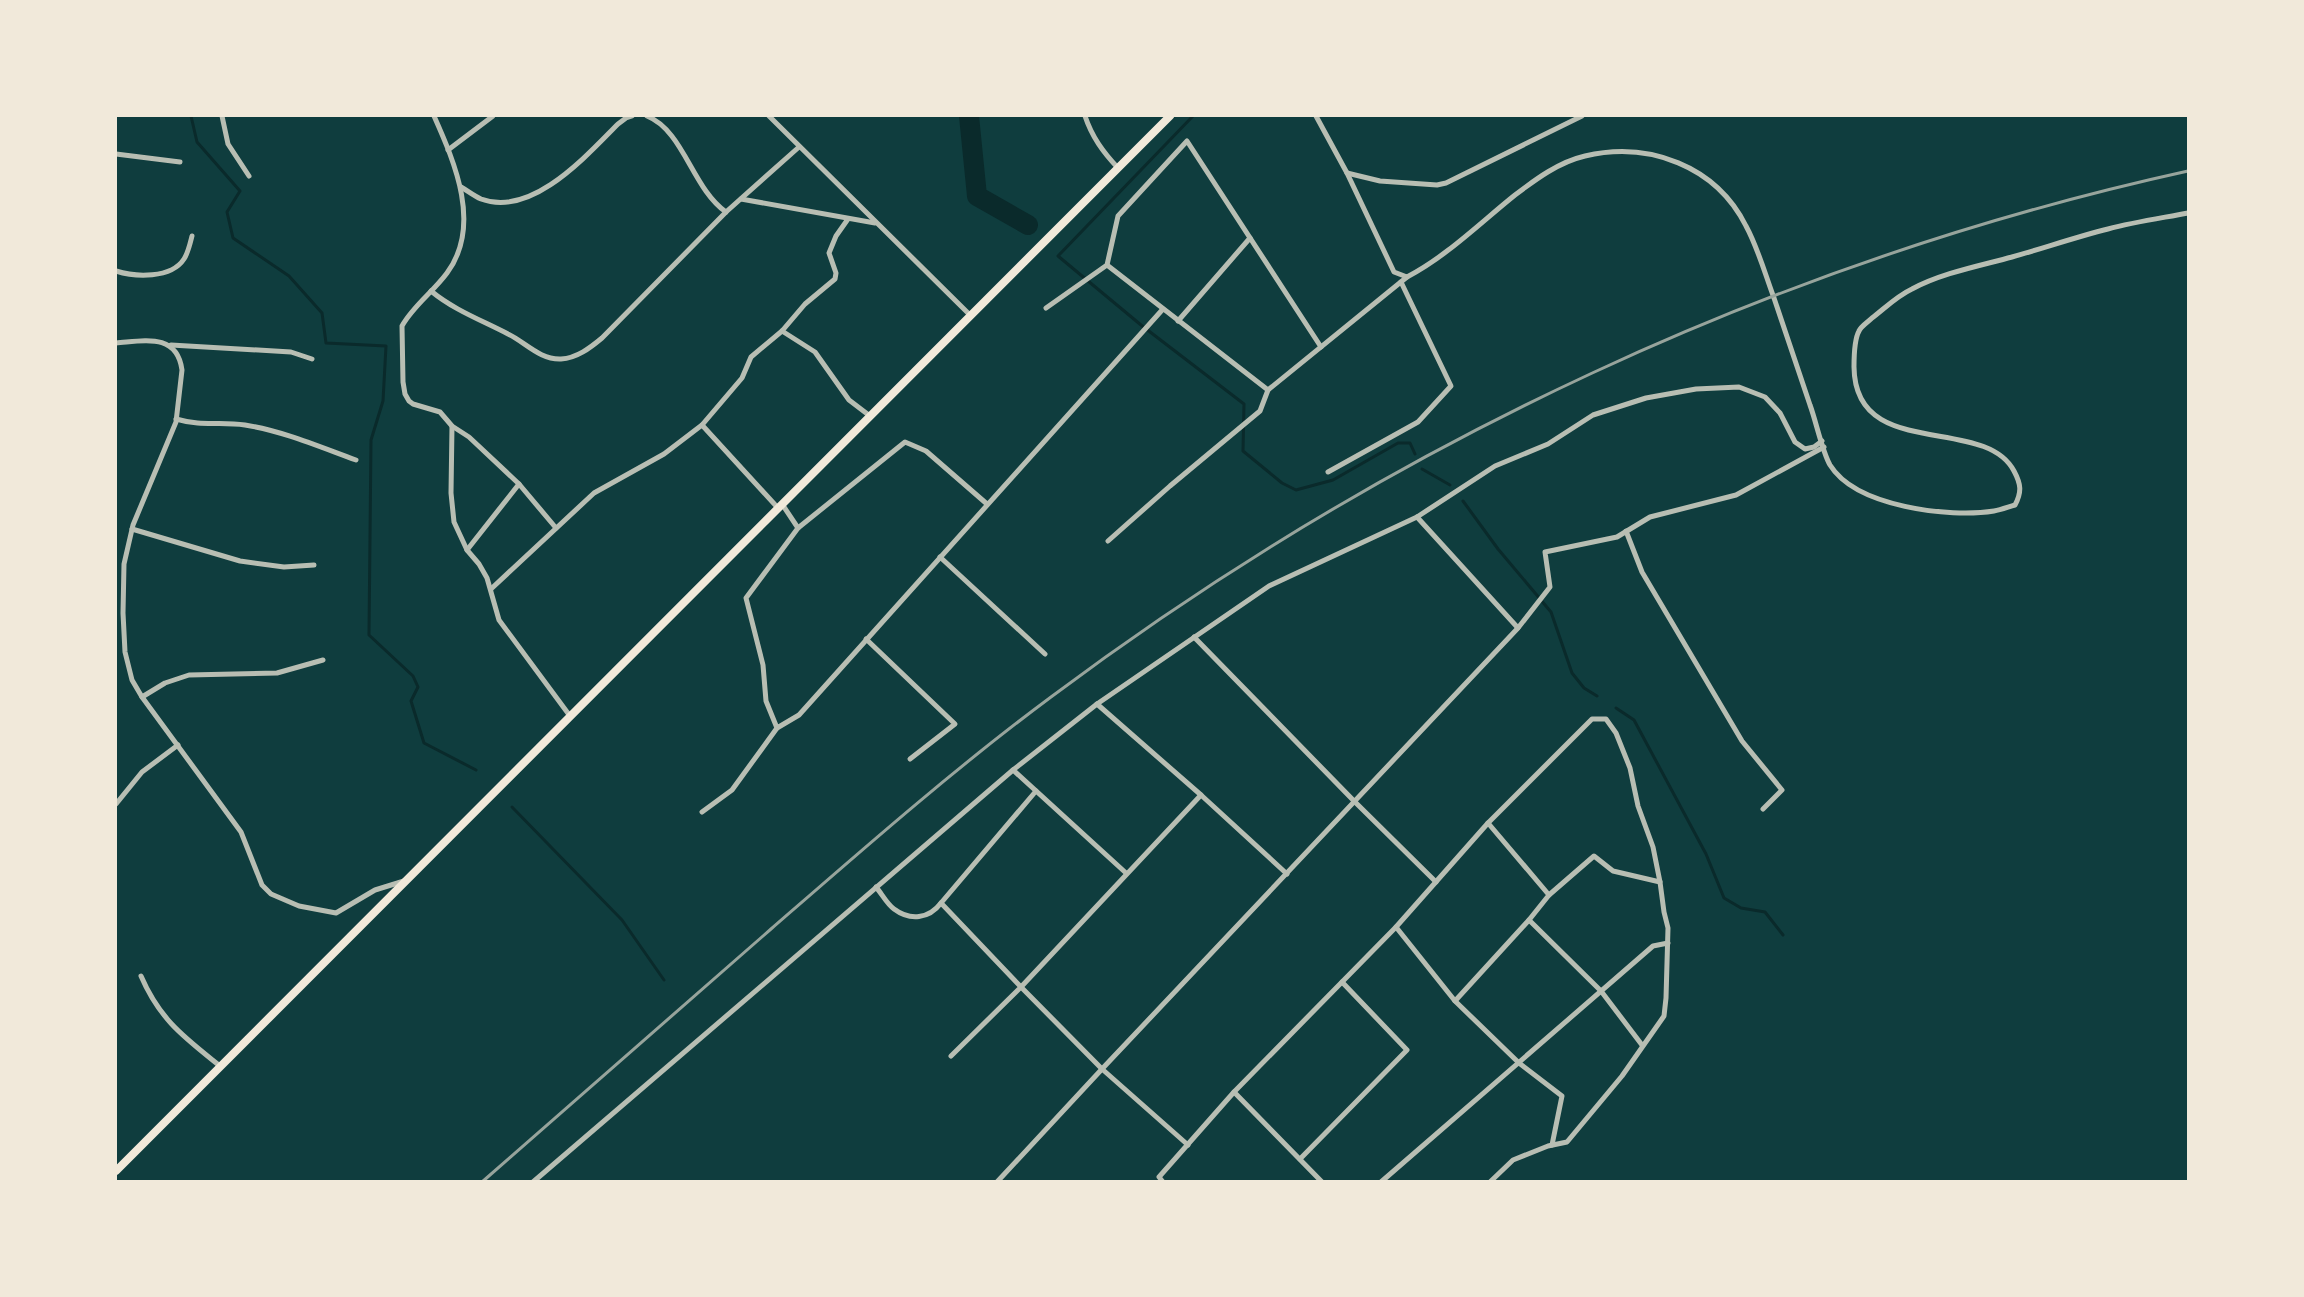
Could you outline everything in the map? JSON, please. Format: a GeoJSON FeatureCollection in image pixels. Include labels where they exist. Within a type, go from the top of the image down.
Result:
{"type":"FeatureCollection","features":[{"type":"Feature","properties":{"kind":"highway"},"geometry":{"type":"LineString","coordinates":[[116,1171],[1170,116]]}},
{"type":"Feature","properties":{"kind":"street"},"geometry":{"type":"LineString","coordinates":[[222,116],[228,144],[249,177]]}},
{"type":"Feature","properties":{"kind":"street"},"geometry":{"type":"LineString","coordinates":[[434,116],[461,188],[464,217],[459,253],[445,276],[402,326],[405,394],[413,404],[440,412],[452,426],[469,438],[519,484],[556,528]]}},
{"type":"Feature","properties":{"kind":"street"},"geometry":{"type":"LineString","coordinates":[[448,150],[493,116]]}},
{"type":"Feature","properties":{"kind":"street"},"geometry":{"type":"LineString","coordinates":[[461,188],[481,199],[490,201],[528,197],[542,191],[576,167],[618,124],[632,116]]}},
{"type":"Feature","properties":{"kind":"street"},"geometry":{"type":"LineString","coordinates":[[647,116],[659,120],[669,132],[709,197],[726,212]]}},
{"type":"Feature","properties":{"kind":"street"},"geometry":{"type":"LineString","coordinates":[[769,116],[970,315]]}},
{"type":"Feature","properties":{"kind":"street"},"geometry":{"type":"LineString","coordinates":[[1085,116],[1094,139],[1118,168]]}},
{"type":"Feature","properties":{"kind":"street"},"geometry":{"type":"LineString","coordinates":[[1316,116],[1347,173],[1394,272],[1407,277]]}},
{"type":"Feature","properties":{"kind":"street"},"geometry":{"type":"LineString","coordinates":[[1347,173],[1380,181],[1437,185],[1446,183],[1582,116]]}},
{"type":"Feature","properties":{"kind":"street"},"geometry":{"type":"LineString","coordinates":[[1047,308],[1107,265],[1118,216],[1187,141],[1321,347]]}},
{"type":"Feature","properties":{"kind":"street"},"geometry":{"type":"LineString","coordinates":[[431,291],[451,306],[509,335],[544,356],[562,359],[571,357],[587,350],[617,324],[726,212],[799,147]]}},
{"type":"Feature","properties":{"kind":"street"},"geometry":{"type":"LineString","coordinates":[[1108,541],[1260,411],[1268,390],[1407,277],[1428,266],[1535,180],[1559,165],[1594,154],[1629,151],[1651,153],[1693,169],[1725,194],[1746,226],[1778,310],[1830,464],[1844,481],[1896,505],[1958,513],[1995,511],[2015,505],[2021,494],[2019,480],[2010,463],[1989,448],[1909,432],[1881,419],[1864,403],[1854,375],[1854,357],[1859,329],[1912,288],[1957,272],[2109,229],[2188,213]]}},
{"type":"Feature","properties":{"kind":"street"},"geometry":{"type":"LineString","coordinates":[[116,154],[180,162]]}},
{"type":"Feature","properties":{"kind":"street"},"geometry":{"type":"LineString","coordinates":[[741,199],[877,223]]}},
{"type":"Feature","properties":{"kind":"street"},"geometry":{"type":"LineString","coordinates":[[491,590],[594,493],[664,454],[702,425],[742,378],[751,357],[782,331],[805,304],[835,279],[836,273],[829,258],[831,246],[848,219]]}},
{"type":"Feature","properties":{"kind":"street"},"geometry":{"type":"LineString","coordinates":[[116,271],[148,276],[174,268],[185,257],[192,236]]}},
{"type":"Feature","properties":{"kind":"street"},"geometry":{"type":"LineString","coordinates":[[1178,321],[1250,238]]}},
{"type":"Feature","properties":{"kind":"street"},"geometry":{"type":"LineString","coordinates":[[1107,265],[1268,390]]}},
{"type":"Feature","properties":{"kind":"street"},"geometry":{"type":"LineString","coordinates":[[1328,472],[1418,422],[1450,386],[1401,282]]}},
{"type":"Feature","properties":{"kind":"street"},"geometry":{"type":"LineString","coordinates":[[702,812],[732,790],[777,728],[799,715],[1163,309]]}},
{"type":"Feature","properties":{"kind":"street"},"geometry":{"type":"LineString","coordinates":[[782,331],[815,352],[849,400],[870,416]]}},
{"type":"Feature","properties":{"kind":"street"},"geometry":{"type":"LineString","coordinates":[[116,343],[154,341],[169,345],[291,352],[312,359]]}},
{"type":"Feature","properties":{"kind":"street"},"geometry":{"type":"LineString","coordinates":[[169,345],[178,357],[182,370],[176,419],[132,529],[124,564],[124,636],[128,666],[142,698],[241,832],[262,885],[271,894],[299,906],[336,913],[375,890],[406,880]]}},
{"type":"Feature","properties":{"kind":"street"},"geometry":{"type":"LineString","coordinates":[[533,1182],[1013,770],[1097,704],[1269,586],[1417,517],[1496,466],[1548,444],[1593,415],[1646,398],[1696,389],[1739,387],[1765,397],[1780,412],[1795,442],[1805,449],[1823,444]]}},
{"type":"Feature","properties":{"kind":"street"},"geometry":{"type":"LineString","coordinates":[[176,419],[191,423],[233,424],[264,429],[356,460]]}},
{"type":"Feature","properties":{"kind":"street"},"geometry":{"type":"LineString","coordinates":[[702,425],[780,506],[798,528]]}},
{"type":"Feature","properties":{"kind":"street"},"geometry":{"type":"LineString","coordinates":[[452,426],[454,522],[467,550],[479,564],[491,590],[499,620],[570,716]]}},
{"type":"Feature","properties":{"kind":"street"},"geometry":{"type":"LineString","coordinates":[[777,728],[765,701],[763,665],[746,598],[798,528],[905,442],[926,451],[987,504]]}},
{"type":"Feature","properties":{"kind":"street"},"geometry":{"type":"LineString","coordinates":[[1001,1180],[1102,1069],[1518,628],[1550,587],[1545,552],[1617,537],[1650,517],[1736,495],[1823,444]]}},
{"type":"Feature","properties":{"kind":"street"},"geometry":{"type":"LineString","coordinates":[[467,550],[519,484]]}},
{"type":"Feature","properties":{"kind":"street"},"geometry":{"type":"LineString","coordinates":[[1417,517],[1518,628]]}},
{"type":"Feature","properties":{"kind":"street"},"geometry":{"type":"LineString","coordinates":[[132,529],[240,561],[284,567],[314,565]]}},
{"type":"Feature","properties":{"kind":"street"},"geometry":{"type":"LineString","coordinates":[[1626,531],[1642,572],[1742,741],[1782,790],[1763,809]]}},
{"type":"Feature","properties":{"kind":"street"},"geometry":{"type":"LineString","coordinates":[[940,557],[1045,654]]}},
{"type":"Feature","properties":{"kind":"street"},"geometry":{"type":"LineString","coordinates":[[1194,637],[1436,882]]}},
{"type":"Feature","properties":{"kind":"street"},"geometry":{"type":"LineString","coordinates":[[866,639],[954,724],[910,759]]}},
{"type":"Feature","properties":{"kind":"street"},"geometry":{"type":"LineString","coordinates":[[142,698],[165,683],[189,675],[277,673],[323,660]]}},
{"type":"Feature","properties":{"kind":"street"},"geometry":{"type":"LineString","coordinates":[[1097,704],[1287,874]]}},
{"type":"Feature","properties":{"kind":"street"},"geometry":{"type":"LineString","coordinates":[[1159,1180],[1234,1092],[1396,927],[1488,823],[1592,720],[1606,720],[1616,733],[1630,768],[1638,806],[1653,847],[1660,882],[1668,925],[1664,1017],[1622,1076],[1573,1136],[1564,1143],[1552,1145],[1513,1160],[1490,1182]]}},
{"type":"Feature","properties":{"kind":"street"},"geometry":{"type":"LineString","coordinates":[[116,804],[142,772],[177,745]]}},
{"type":"Feature","properties":{"kind":"street"},"geometry":{"type":"LineString","coordinates":[[1013,770],[1126,873]]}},
{"type":"Feature","properties":{"kind":"street"},"geometry":{"type":"LineString","coordinates":[[876,887],[894,909],[912,918],[926,915],[941,903],[1036,791]]}},
{"type":"Feature","properties":{"kind":"street"},"geometry":{"type":"LineString","coordinates":[[951,1056],[1021,987],[1201,795]]}},
{"type":"Feature","properties":{"kind":"street"},"geometry":{"type":"LineString","coordinates":[[1488,823],[1549,895]]}},
{"type":"Feature","properties":{"kind":"street"},"geometry":{"type":"LineString","coordinates":[[1455,1001],[1549,895],[1594,856],[1613,871],[1660,882]]}},
{"type":"Feature","properties":{"kind":"street"},"geometry":{"type":"LineString","coordinates":[[941,903],[1102,1069],[1188,1145]]}},
{"type":"Feature","properties":{"kind":"street"},"geometry":{"type":"LineString","coordinates":[[1529,920],[1601,991],[1642,1045]]}},
{"type":"Feature","properties":{"kind":"street"},"geometry":{"type":"LineString","coordinates":[[1396,927],[1455,1001],[1519,1063],[1562,1096],[1552,1145]]}},
{"type":"Feature","properties":{"kind":"street"},"geometry":{"type":"LineString","coordinates":[[1381,1182],[1653,946],[1668,943]]}},
{"type":"Feature","properties":{"kind":"street"},"geometry":{"type":"LineString","coordinates":[[141,976],[160,1012],[178,1033],[220,1066]]}},
{"type":"Feature","properties":{"kind":"street"},"geometry":{"type":"LineString","coordinates":[[1300,1159],[1407,1050],[1342,982]]}},
{"type":"Feature","properties":{"kind":"street"},"geometry":{"type":"LineString","coordinates":[[1234,1092],[1322,1182]]}},
{"type":"Feature","properties":{"kind":"waterway"},"geometry":{"type":"LineString","coordinates":[[191,116],[197,142],[240,191],[227,212],[233,238],[289,276],[322,313],[326,343],[386,346],[383,401],[371,440],[369,635],[413,676],[418,687],[411,701],[424,743],[476,770]]}},
{"type":"Feature","properties":{"kind":"waterway"},"geometry":{"type":"LineString","coordinates":[[969,116],[977,196],[1028,225]]}},
{"type":"Feature","properties":{"kind":"waterway"},"geometry":{"type":"LineString","coordinates":[[1193,116],[1058,256],[1141,325],[1244,404],[1243,451],[1282,483],[1296,490],[1333,480],[1398,443],[1410,443],[1415,454]]}},
{"type":"Feature","properties":{"kind":"waterway"},"geometry":{"type":"LineString","coordinates":[[1422,469],[1450,485]]}},
{"type":"Feature","properties":{"kind":"waterway"},"geometry":{"type":"LineString","coordinates":[[1463,501],[1498,549],[1551,612],[1572,673],[1584,688],[1597,696]]}},
{"type":"Feature","properties":{"kind":"waterway"},"geometry":{"type":"LineString","coordinates":[[1616,708],[1634,720],[1706,854],[1724,898],[1741,908],[1765,912],[1783,935]]}},
{"type":"Feature","properties":{"kind":"waterway"},"geometry":{"type":"LineString","coordinates":[[512,807],[622,920],[664,980]]}},
{"type":"Feature","properties":{"kind":"railway"},"geometry":{"type":"LineString","coordinates":[[482,1182],[840,869],[979,752],[1051,697],[1180,606],[1313,521],[1450,444],[1592,373],[1737,311],[1885,256],[2035,209],[2188,171]]}}]}
